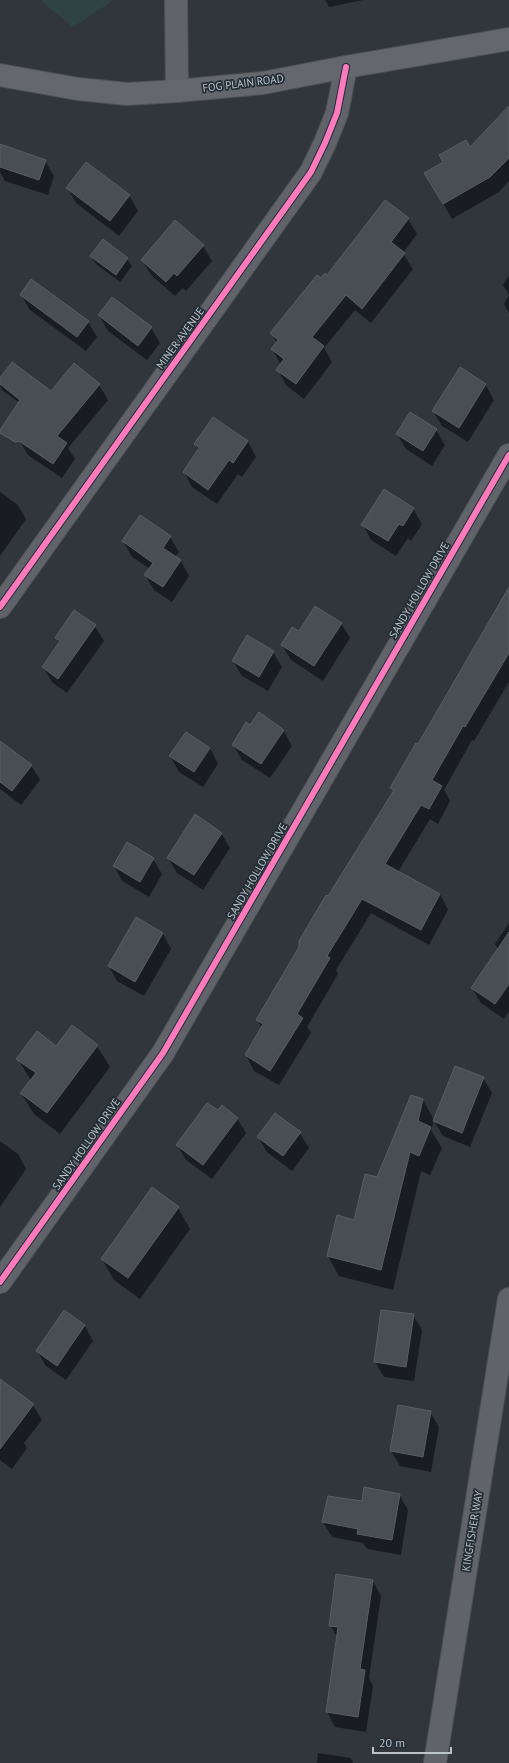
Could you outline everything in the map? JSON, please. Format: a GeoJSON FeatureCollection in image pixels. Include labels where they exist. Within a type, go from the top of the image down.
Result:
{"type":"FeatureCollection","features":[{"type":"Feature","properties":{"kind":"street"},"geometry":{"type":"LineString","coordinates":[[176,0],[176,91]]}},
{"type":"Feature","properties":{"kind":"street","name":"FOG PLAIN ROAD"},"geometry":{"type":"LineString","coordinates":[[0,75],[78,89],[127,94],[176,91],[263,83],[509,39]]}},
{"type":"Feature","properties":{"kind":"street","name":"MINER AVENUE"},"geometry":{"type":"LineString","coordinates":[[0,607],[311,172],[337,113],[346,67]]}},
{"type":"Feature","properties":{"kind":"street","name":"SANDY HOLLOW DRIVE"},"geometry":{"type":"LineString","coordinates":[[0,1282],[163,1053],[509,455]]}},
{"type":"Feature","properties":{"kind":"street","name":"KINGFISHER WAY"},"geometry":{"type":"LineString","coordinates":[[435,1763],[509,1299]]}},
{"type":"Feature","properties":{"kind":"shaded area"},"geometry":{"type":"Polygon","coordinates":[[[40,0],[112,0],[73,27],[40,0]]]}},
{"type":"Feature","properties":{"kind":"building"},"geometry":{"type":"Polygon","coordinates":[[[509,106],[509,158],[490,177],[443,204],[424,173],[443,162],[439,155],[466,140],[470,147],[509,106]]]}},
{"type":"Feature","properties":{"kind":"building"},"geometry":{"type":"Polygon","coordinates":[[[0,144],[46,160],[39,180],[0,167],[0,144]]]}},
{"type":"Feature","properties":{"kind":"building"},"geometry":{"type":"Polygon","coordinates":[[[86,162],[130,195],[110,221],[66,188],[86,162]]]}},
{"type":"Feature","properties":{"kind":"building"},"geometry":{"type":"Polygon","coordinates":[[[385,200],[409,218],[391,242],[405,253],[362,309],[346,295],[312,337],[324,346],[296,384],[276,370],[284,359],[271,349],[278,340],[270,333],[317,275],[321,278],[325,273],[327,275],[385,200]]]}},
{"type":"Feature","properties":{"kind":"building"},"geometry":{"type":"Polygon","coordinates":[[[175,220],[204,245],[177,276],[174,273],[166,282],[141,260],[175,220]]]}},
{"type":"Feature","properties":{"kind":"building"},"geometry":{"type":"Polygon","coordinates":[[[103,239],[128,258],[116,275],[90,256],[103,239]]]}},
{"type":"Feature","properties":{"kind":"building"},"geometry":{"type":"Polygon","coordinates":[[[31,279],[89,321],[77,337],[20,295],[31,279]]]}},
{"type":"Feature","properties":{"kind":"building"},"geometry":{"type":"Polygon","coordinates":[[[112,297],[152,327],[138,346],[98,315],[112,297]]]}},
{"type":"Feature","properties":{"kind":"building"},"geometry":{"type":"Polygon","coordinates":[[[12,362],[51,391],[74,363],[100,384],[57,436],[67,443],[53,464],[19,441],[15,442],[0,433],[0,430],[20,400],[0,384],[0,378],[12,362]]]}},
{"type":"Feature","properties":{"kind":"building"},"geometry":{"type":"Polygon","coordinates":[[[460,367],[486,384],[459,428],[432,411],[460,367]]]}},
{"type":"Feature","properties":{"kind":"building"},"geometry":{"type":"Polygon","coordinates":[[[410,412],[437,429],[423,451],[396,434],[410,412]]]}},
{"type":"Feature","properties":{"kind":"building"},"geometry":{"type":"Polygon","coordinates":[[[213,417],[248,441],[233,463],[229,460],[208,490],[183,472],[199,448],[194,444],[213,417]]]}},
{"type":"Feature","properties":{"kind":"building"},"geometry":{"type":"Polygon","coordinates":[[[384,489],[414,508],[403,526],[399,524],[388,541],[361,525],[384,489]]]}},
{"type":"Feature","properties":{"kind":"building"},"geometry":{"type":"Polygon","coordinates":[[[140,515],[171,536],[163,548],[181,560],[163,587],[144,575],[153,563],[122,541],[140,515]]]}},
{"type":"Feature","properties":{"kind":"building"},"geometry":{"type":"Polygon","coordinates":[[[509,587],[509,653],[465,727],[463,726],[432,780],[442,786],[429,809],[421,805],[385,864],[440,894],[421,930],[362,899],[327,956],[330,958],[297,1014],[303,1018],[270,1071],[245,1055],[263,1024],[256,1020],[299,947],[299,941],[326,895],[328,896],[394,790],[390,788],[416,743],[418,744],[509,587]]]}},
{"type":"Feature","properties":{"kind":"building"},"geometry":{"type":"Polygon","coordinates":[[[315,606],[342,623],[314,666],[281,645],[292,627],[299,631],[315,606]]]}},
{"type":"Feature","properties":{"kind":"building"},"geometry":{"type":"Polygon","coordinates":[[[74,610],[96,625],[58,679],[42,667],[60,641],[55,638],[74,610]]]}},
{"type":"Feature","properties":{"kind":"building"},"geometry":{"type":"Polygon","coordinates":[[[247,635],[274,651],[259,677],[232,661],[247,635]]]}},
{"type":"Feature","properties":{"kind":"building"},"geometry":{"type":"Polygon","coordinates":[[[259,712],[284,730],[261,764],[232,745],[246,722],[250,725],[259,712]]]}},
{"type":"Feature","properties":{"kind":"building"},"geometry":{"type":"Polygon","coordinates":[[[186,732],[210,748],[194,772],[169,756],[186,732]]]}},
{"type":"Feature","properties":{"kind":"building"},"geometry":{"type":"Polygon","coordinates":[[[0,741],[32,765],[12,791],[0,782],[0,741]]]}},
{"type":"Feature","properties":{"kind":"building"},"geometry":{"type":"Polygon","coordinates":[[[195,814],[222,833],[194,875],[167,858],[195,814]]]}},
{"type":"Feature","properties":{"kind":"building"},"geometry":{"type":"Polygon","coordinates":[[[127,842],[154,858],[140,882],[113,866],[127,842]]]}},
{"type":"Feature","properties":{"kind":"building"},"geometry":{"type":"Polygon","coordinates":[[[136,917],[163,933],[135,982],[108,966],[136,917]]]}},
{"type":"Feature","properties":{"kind":"building"},"geometry":{"type":"Polygon","coordinates":[[[509,932],[509,984],[495,1004],[471,988],[509,932]]]}},
{"type":"Feature","properties":{"kind":"building"},"geometry":{"type":"Polygon","coordinates":[[[72,1025],[98,1045],[47,1113],[20,1093],[36,1073],[16,1059],[37,1031],[56,1046],[72,1025]]]}},
{"type":"Feature","properties":{"kind":"building"},"geometry":{"type":"Polygon","coordinates":[[[455,1066],[484,1077],[462,1133],[433,1121],[455,1066]]]}},
{"type":"Feature","properties":{"kind":"building"},"geometry":{"type":"Polygon","coordinates":[[[411,1095],[423,1099],[418,1121],[431,1127],[419,1156],[410,1152],[381,1270],[327,1256],[337,1215],[354,1220],[365,1174],[377,1177],[411,1095]]]}},
{"type":"Feature","properties":{"kind":"building"},"geometry":{"type":"Polygon","coordinates":[[[207,1103],[218,1110],[222,1105],[238,1118],[203,1165],[176,1145],[207,1103]]]}},
{"type":"Feature","properties":{"kind":"building"},"geometry":{"type":"Polygon","coordinates":[[[275,1113],[301,1132],[283,1156],[257,1137],[275,1113]]]}},
{"type":"Feature","properties":{"kind":"building"},"geometry":{"type":"Polygon","coordinates":[[[152,1187],[179,1207],[128,1278],[101,1259],[152,1187]]]}},
{"type":"Feature","properties":{"kind":"building"},"geometry":{"type":"Polygon","coordinates":[[[64,1310],[85,1325],[57,1366],[36,1351],[64,1310]]]}},
{"type":"Feature","properties":{"kind":"building"},"geometry":{"type":"Polygon","coordinates":[[[381,1310],[414,1314],[406,1367],[374,1362],[381,1310]]]}},
{"type":"Feature","properties":{"kind":"building"},"geometry":{"type":"Polygon","coordinates":[[[0,1379],[34,1404],[0,1449],[0,1379]]]}},
{"type":"Feature","properties":{"kind":"building"},"geometry":{"type":"Polygon","coordinates":[[[398,1405],[431,1411],[423,1457],[390,1451],[398,1405]]]}},
{"type":"Feature","properties":{"kind":"building"},"geometry":{"type":"Polygon","coordinates":[[[364,1487],[400,1494],[392,1540],[357,1534],[358,1529],[322,1522],[328,1496],[362,1501],[364,1487]]]}},
{"type":"Feature","properties":{"kind":"building"},"geometry":{"type":"Polygon","coordinates":[[[336,1574],[373,1580],[360,1669],[365,1670],[358,1717],[326,1712],[338,1627],[329,1626],[336,1574]]]}},
{"type":"Feature","properties":{"kind":"cycle path"},"geometry":{"type":"LineString","coordinates":[[0,607],[311,172],[337,113],[346,67]]}},
{"type":"Feature","properties":{"kind":"cycle path"},"geometry":{"type":"LineString","coordinates":[[0,1282],[163,1053],[509,455]]}}]}
